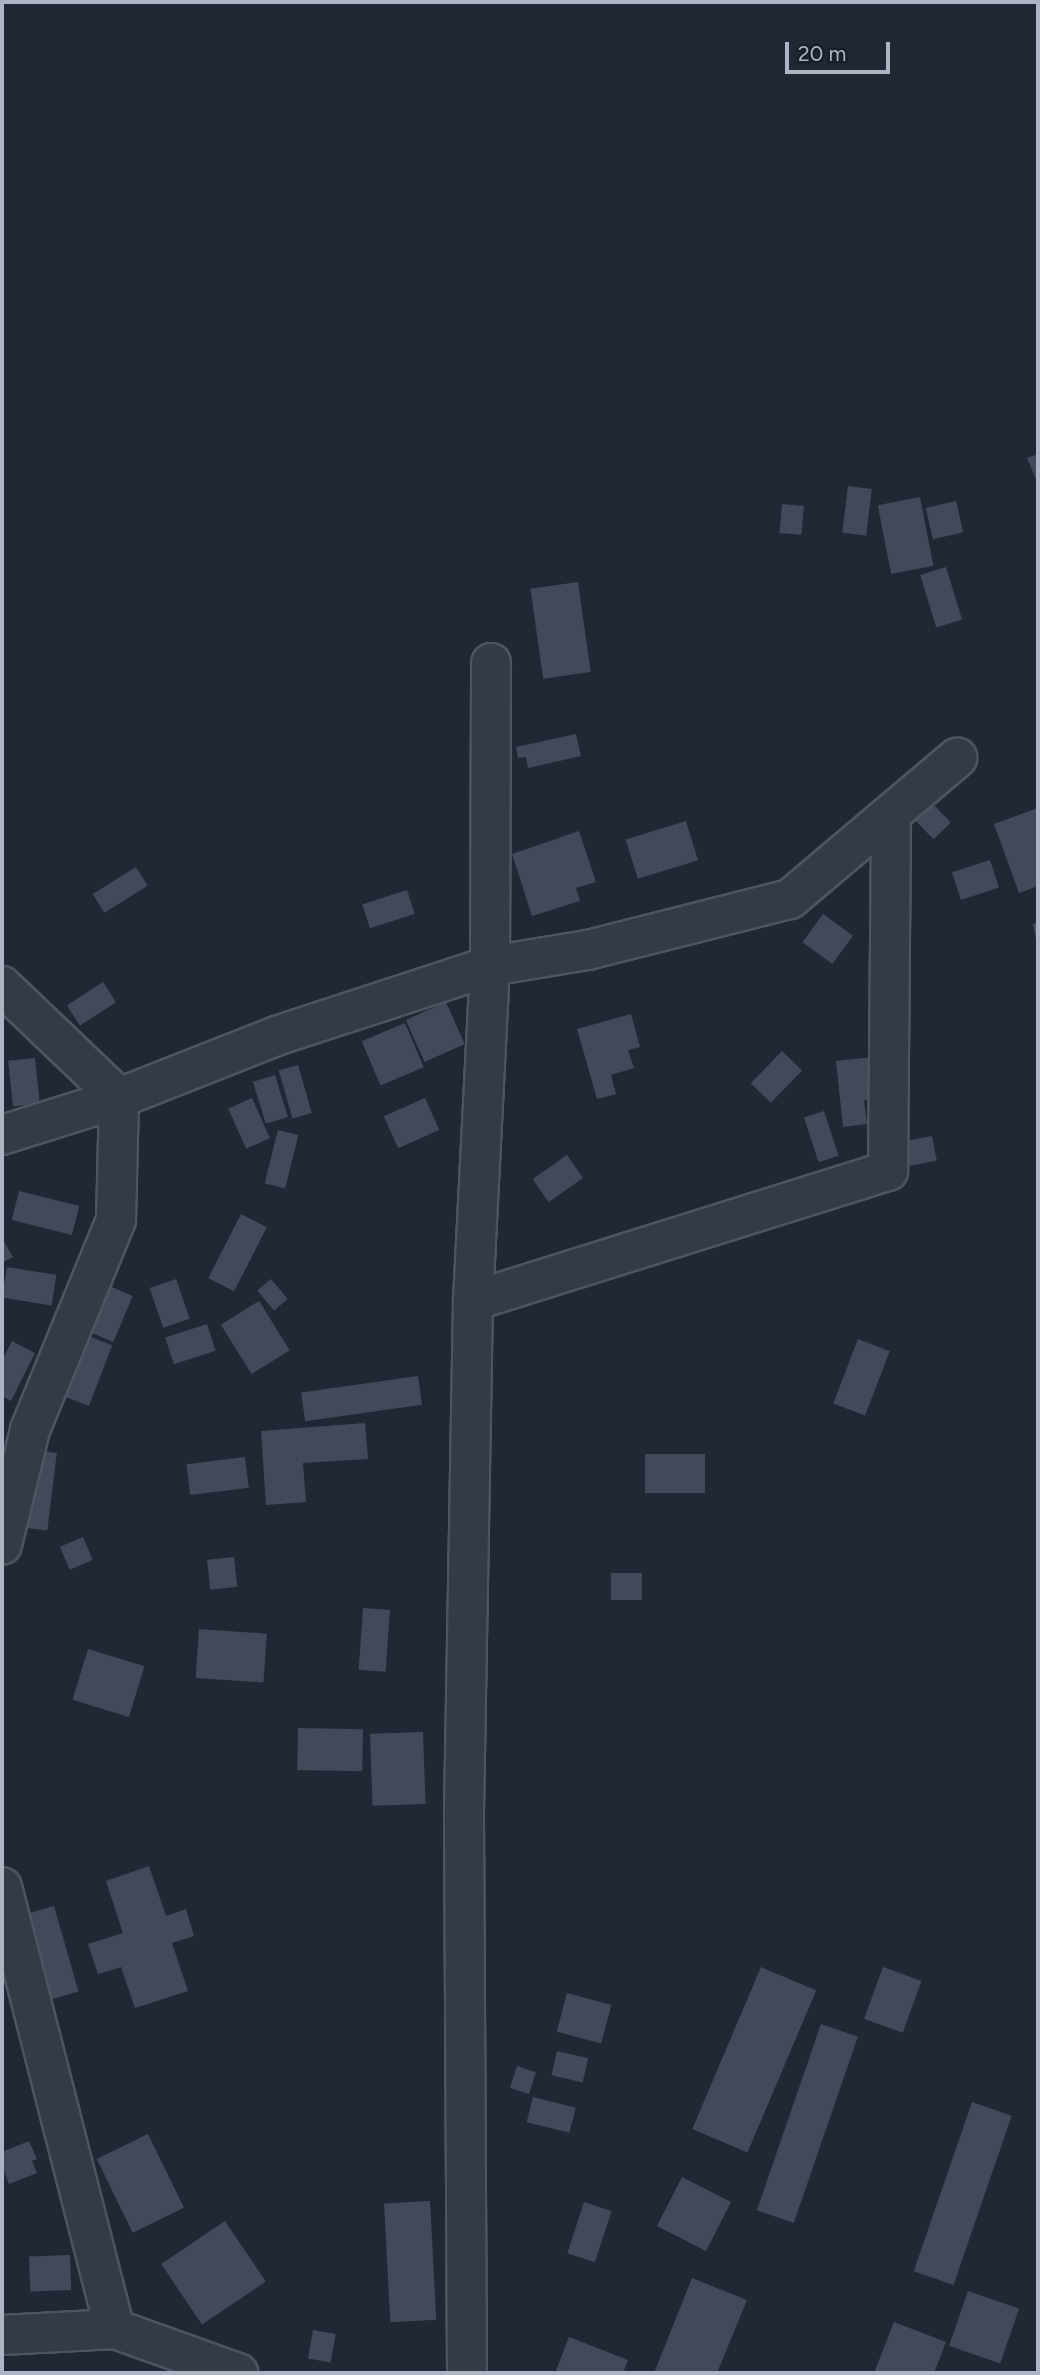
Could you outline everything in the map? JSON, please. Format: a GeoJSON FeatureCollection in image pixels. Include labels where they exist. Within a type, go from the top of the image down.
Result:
{"type":"FeatureCollection","features":[{"type":"Feature","properties":{"kind":"street"},"geometry":{"type":"LineString","coordinates":[[467,2373],[464,1811],[473,1301],[490,966],[491,663]]}},
{"type":"Feature","properties":{"kind":"street"},"geometry":{"type":"LineString","coordinates":[[2,1135],[119,1098],[276,1036],[490,966],[588,950],[790,899],[957,758]]}},
{"type":"Feature","properties":{"kind":"street"},"geometry":{"type":"LineString","coordinates":[[473,1301],[888,1171],[891,814]]}},
{"type":"Feature","properties":{"kind":"street"},"geometry":{"type":"LineString","coordinates":[[2,986],[119,1098],[116,1220],[30,1430],[2,1545]]}},
{"type":"Feature","properties":{"kind":"street"},"geometry":{"type":"LineString","coordinates":[[2,1886],[116,2329]]}},
{"type":"Feature","properties":{"kind":"street"},"geometry":{"type":"LineString","coordinates":[[2,2335],[116,2329],[238,2373]]}},
{"type":"Feature","properties":{"kind":"building"},"geometry":{"type":"Polygon","coordinates":[[[1038,454],[1038,484],[1027,458],[1038,454]]]}},
{"type":"Feature","properties":{"kind":"building"},"geometry":{"type":"Polygon","coordinates":[[[848,486],[872,489],[866,536],[842,533],[848,486]]]}},
{"type":"Feature","properties":{"kind":"building"},"geometry":{"type":"Polygon","coordinates":[[[920,497],[933,566],[891,574],[878,505],[920,497]]]}},
{"type":"Feature","properties":{"kind":"building"},"geometry":{"type":"Polygon","coordinates":[[[956,501],[963,532],[933,539],[926,508],[956,501]]]}},
{"type":"Feature","properties":{"kind":"building"},"geometry":{"type":"Polygon","coordinates":[[[782,504],[804,506],[801,535],[779,533],[782,504]]]}},
{"type":"Feature","properties":{"kind":"building"},"geometry":{"type":"Polygon","coordinates":[[[946,567],[962,620],[936,627],[920,575],[946,567]]]}},
{"type":"Feature","properties":{"kind":"building"},"geometry":{"type":"Polygon","coordinates":[[[578,582],[591,672],[543,679],[530,589],[578,582]]]}},
{"type":"Feature","properties":{"kind":"building"},"geometry":{"type":"Polygon","coordinates":[[[576,734],[581,756],[528,768],[526,757],[518,758],[516,747],[576,734]]]}},
{"type":"Feature","properties":{"kind":"building"},"geometry":{"type":"Polygon","coordinates":[[[930,801],[951,823],[934,839],[913,818],[930,801]]]}},
{"type":"Feature","properties":{"kind":"building"},"geometry":{"type":"Polygon","coordinates":[[[1038,808],[1038,886],[1019,893],[994,824],[1038,808]]]}},
{"type":"Feature","properties":{"kind":"building"},"geometry":{"type":"Polygon","coordinates":[[[686,821],[698,860],[638,879],[626,839],[686,821]]]}},
{"type":"Feature","properties":{"kind":"building"},"geometry":{"type":"Polygon","coordinates":[[[579,831],[596,882],[576,888],[580,901],[532,916],[512,854],[579,831]]]}},
{"type":"Feature","properties":{"kind":"building"},"geometry":{"type":"Polygon","coordinates":[[[990,860],[999,888],[961,900],[952,872],[990,860]]]}},
{"type":"Feature","properties":{"kind":"building"},"geometry":{"type":"Polygon","coordinates":[[[136,867],[148,886],[104,913],[93,894],[136,867]]]}},
{"type":"Feature","properties":{"kind":"building"},"geometry":{"type":"Polygon","coordinates":[[[407,890],[415,914],[370,928],[362,905],[407,890]]]}},
{"type":"Feature","properties":{"kind":"building"},"geometry":{"type":"Polygon","coordinates":[[[823,914],[853,936],[832,964],[802,942],[823,914]]]}},
{"type":"Feature","properties":{"kind":"building"},"geometry":{"type":"Polygon","coordinates":[[[1038,922],[1038,945],[1037,945],[1033,924],[1038,922]]]}},
{"type":"Feature","properties":{"kind":"building"},"geometry":{"type":"Polygon","coordinates":[[[103,982],[116,1002],[80,1026],[67,1005],[103,982]]]}},
{"type":"Feature","properties":{"kind":"building"},"geometry":{"type":"Polygon","coordinates":[[[446,1002],[465,1044],[425,1062],[406,1020],[446,1002]]]}},
{"type":"Feature","properties":{"kind":"building"},"geometry":{"type":"Polygon","coordinates":[[[631,1014],[640,1047],[628,1050],[634,1068],[611,1075],[616,1094],[597,1099],[577,1029],[631,1014]]]}},
{"type":"Feature","properties":{"kind":"building"},"geometry":{"type":"Polygon","coordinates":[[[405,1023],[424,1067],[380,1086],[362,1041],[405,1023]]]}},
{"type":"Feature","properties":{"kind":"building"},"geometry":{"type":"Polygon","coordinates":[[[782,1051],[802,1070],[771,1103],[751,1083],[782,1051]]]}},
{"type":"Feature","properties":{"kind":"building"},"geometry":{"type":"Polygon","coordinates":[[[873,1057],[877,1099],[864,1100],[867,1124],[843,1127],[836,1061],[873,1057]]]}},
{"type":"Feature","properties":{"kind":"building"},"geometry":{"type":"Polygon","coordinates":[[[35,1058],[40,1104],[13,1107],[8,1061],[35,1058]]]}},
{"type":"Feature","properties":{"kind":"building"},"geometry":{"type":"Polygon","coordinates":[[[298,1065],[312,1113],[293,1119],[279,1071],[298,1065]]]}},
{"type":"Feature","properties":{"kind":"building"},"geometry":{"type":"Polygon","coordinates":[[[275,1075],[288,1117],[266,1124],[253,1082],[275,1075]]]}},
{"type":"Feature","properties":{"kind":"building"},"geometry":{"type":"Polygon","coordinates":[[[252,1098],[270,1138],[246,1149],[228,1109],[252,1098]]]}},
{"type":"Feature","properties":{"kind":"building"},"geometry":{"type":"Polygon","coordinates":[[[425,1098],[439,1130],[398,1148],[384,1116],[425,1098]]]}},
{"type":"Feature","properties":{"kind":"building"},"geometry":{"type":"Polygon","coordinates":[[[824,1111],[839,1156],[819,1162],[804,1117],[824,1111]]]}},
{"type":"Feature","properties":{"kind":"building"},"geometry":{"type":"Polygon","coordinates":[[[278,1130],[298,1135],[285,1188],[265,1183],[278,1130]]]}},
{"type":"Feature","properties":{"kind":"building"},"geometry":{"type":"Polygon","coordinates":[[[932,1136],[937,1161],[901,1167],[897,1143],[932,1136]]]}},
{"type":"Feature","properties":{"kind":"building"},"geometry":{"type":"Polygon","coordinates":[[[567,1155],[583,1178],[549,1202],[533,1179],[567,1155]]]}},
{"type":"Feature","properties":{"kind":"building"},"geometry":{"type":"Polygon","coordinates":[[[19,1191],[79,1206],[72,1235],[12,1220],[19,1191]]]}},
{"type":"Feature","properties":{"kind":"building"},"geometry":{"type":"Polygon","coordinates":[[[241,1214],[267,1227],[234,1291],[208,1278],[241,1214]]]}},
{"type":"Feature","properties":{"kind":"building"},"geometry":{"type":"Polygon","coordinates":[[[2,1238],[13,1257],[2,1263],[2,1238]]]}},
{"type":"Feature","properties":{"kind":"building"},"geometry":{"type":"Polygon","coordinates":[[[7,1267],[56,1275],[52,1305],[2,1298],[7,1267]]]}},
{"type":"Feature","properties":{"kind":"building"},"geometry":{"type":"Polygon","coordinates":[[[176,1279],[190,1319],[163,1328],[150,1288],[176,1279]]]}},
{"type":"Feature","properties":{"kind":"building"},"geometry":{"type":"Polygon","coordinates":[[[271,1279],[288,1299],[274,1310],[257,1291],[271,1279]]]}},
{"type":"Feature","properties":{"kind":"building"},"geometry":{"type":"Polygon","coordinates":[[[107,1285],[133,1296],[113,1342],[87,1331],[107,1285]]]}},
{"type":"Feature","properties":{"kind":"building"},"geometry":{"type":"Polygon","coordinates":[[[259,1301],[290,1350],[252,1374],[221,1325],[259,1301]]]}},
{"type":"Feature","properties":{"kind":"building"},"geometry":{"type":"Polygon","coordinates":[[[207,1324],[216,1351],[174,1364],[165,1338],[207,1324]]]}},
{"type":"Feature","properties":{"kind":"building"},"geometry":{"type":"Polygon","coordinates":[[[88,1336],[112,1345],[89,1406],[65,1397],[88,1336]]]}},
{"type":"Feature","properties":{"kind":"building"},"geometry":{"type":"Polygon","coordinates":[[[858,1339],[890,1351],[865,1416],[833,1403],[858,1339]]]}},
{"type":"Feature","properties":{"kind":"building"},"geometry":{"type":"Polygon","coordinates":[[[12,1341],[35,1353],[11,1401],[2,1396],[2,1361],[12,1341]]]}},
{"type":"Feature","properties":{"kind":"building"},"geometry":{"type":"Polygon","coordinates":[[[418,1376],[422,1405],[305,1421],[301,1392],[418,1376]]]}},
{"type":"Feature","properties":{"kind":"building"},"geometry":{"type":"Polygon","coordinates":[[[365,1423],[368,1459],[303,1463],[306,1502],[266,1505],[261,1431],[365,1423]]]}},
{"type":"Feature","properties":{"kind":"building"},"geometry":{"type":"Polygon","coordinates":[[[32,1450],[57,1453],[47,1530],[22,1527],[32,1450]]]}},
{"type":"Feature","properties":{"kind":"building"},"geometry":{"type":"Polygon","coordinates":[[[645,1454],[705,1454],[705,1493],[645,1493],[645,1454]]]}},
{"type":"Feature","properties":{"kind":"building"},"geometry":{"type":"Polygon","coordinates":[[[245,1457],[249,1488],[190,1495],[186,1464],[245,1457]]]}},
{"type":"Feature","properties":{"kind":"building"},"geometry":{"type":"Polygon","coordinates":[[[83,1537],[93,1560],[70,1570],[60,1547],[83,1537]]]}},
{"type":"Feature","properties":{"kind":"building"},"geometry":{"type":"Polygon","coordinates":[[[234,1557],[237,1587],[210,1590],[207,1560],[234,1557]]]}},
{"type":"Feature","properties":{"kind":"building"},"geometry":{"type":"Polygon","coordinates":[[[611,1573],[642,1573],[642,1600],[611,1600],[611,1573]]]}},
{"type":"Feature","properties":{"kind":"building"},"geometry":{"type":"Polygon","coordinates":[[[363,1608],[390,1610],[386,1672],[359,1670],[363,1608]]]}},
{"type":"Feature","properties":{"kind":"building"},"geometry":{"type":"Polygon","coordinates":[[[199,1629],[267,1634],[263,1683],[196,1678],[199,1629]]]}},
{"type":"Feature","properties":{"kind":"building"},"geometry":{"type":"Polygon","coordinates":[[[88,1649],[144,1666],[129,1717],[73,1700],[88,1649]]]}},
{"type":"Feature","properties":{"kind":"building"},"geometry":{"type":"Polygon","coordinates":[[[298,1728],[363,1729],[362,1771],[297,1770],[298,1728]]]}},
{"type":"Feature","properties":{"kind":"building"},"geometry":{"type":"Polygon","coordinates":[[[423,1732],[426,1804],[373,1806],[370,1734],[423,1732]]]}},
{"type":"Feature","properties":{"kind":"building"},"geometry":{"type":"Polygon","coordinates":[[[149,1866],[166,1916],[186,1909],[194,1936],[172,1943],[188,1991],[135,2008],[121,1967],[98,1974],[88,1944],[123,1933],[106,1881],[149,1866]]]}},
{"type":"Feature","properties":{"kind":"building"},"geometry":{"type":"Polygon","coordinates":[[[54,1906],[79,1992],[44,2001],[19,1916],[54,1906]]]}},
{"type":"Feature","properties":{"kind":"building"},"geometry":{"type":"Polygon","coordinates":[[[761,1967],[816,1990],[747,2152],[692,2129],[761,1967]]]}},
{"type":"Feature","properties":{"kind":"building"},"geometry":{"type":"Polygon","coordinates":[[[883,1967],[922,1981],[903,2033],[864,2019],[883,1967]]]}},
{"type":"Feature","properties":{"kind":"building"},"geometry":{"type":"Polygon","coordinates":[[[567,1993],[611,2005],[601,2044],[557,2032],[567,1993]]]}},
{"type":"Feature","properties":{"kind":"building"},"geometry":{"type":"Polygon","coordinates":[[[821,2024],[858,2037],[794,2223],[757,2210],[821,2024]]]}},
{"type":"Feature","properties":{"kind":"building"},"geometry":{"type":"Polygon","coordinates":[[[557,2051],[588,2058],[583,2083],[551,2075],[557,2051]]]}},
{"type":"Feature","properties":{"kind":"building"},"geometry":{"type":"Polygon","coordinates":[[[517,2066],[536,2072],[529,2094],[510,2088],[517,2066]]]}},
{"type":"Feature","properties":{"kind":"building"},"geometry":{"type":"Polygon","coordinates":[[[533,2097],[576,2108],[569,2133],[527,2122],[533,2097]]]}},
{"type":"Feature","properties":{"kind":"building"},"geometry":{"type":"Polygon","coordinates":[[[972,2102],[1012,2116],[953,2285],[914,2271],[972,2102]]]}},
{"type":"Feature","properties":{"kind":"building"},"geometry":{"type":"Polygon","coordinates":[[[148,2134],[184,2208],[133,2233],[97,2159],[148,2134]]]}},
{"type":"Feature","properties":{"kind":"building"},"geometry":{"type":"Polygon","coordinates":[[[29,2141],[37,2159],[32,2161],[37,2173],[9,2184],[2,2166],[2,2152],[29,2141]]]}},
{"type":"Feature","properties":{"kind":"building"},"geometry":{"type":"Polygon","coordinates":[[[682,2177],[731,2202],[706,2251],[657,2226],[682,2177]]]}},
{"type":"Feature","properties":{"kind":"building"},"geometry":{"type":"Polygon","coordinates":[[[430,2201],[436,2320],[390,2322],[384,2203],[430,2201]]]}},
{"type":"Feature","properties":{"kind":"building"},"geometry":{"type":"Polygon","coordinates":[[[584,2202],[612,2211],[595,2262],[567,2253],[584,2202]]]}},
{"type":"Feature","properties":{"kind":"building"},"geometry":{"type":"Polygon","coordinates":[[[225,2221],[266,2282],[202,2325],[161,2264],[225,2221]]]}},
{"type":"Feature","properties":{"kind":"building"},"geometry":{"type":"Polygon","coordinates":[[[70,2255],[71,2290],[30,2291],[29,2256],[70,2255]]]}},
{"type":"Feature","properties":{"kind":"building"},"geometry":{"type":"Polygon","coordinates":[[[692,2278],[747,2300],[717,2373],[654,2373],[692,2278]]]}},
{"type":"Feature","properties":{"kind":"building"},"geometry":{"type":"Polygon","coordinates":[[[968,2291],[1019,2309],[1000,2363],[949,2346],[968,2291]]]}},
{"type":"Feature","properties":{"kind":"building"},"geometry":{"type":"Polygon","coordinates":[[[894,2322],[946,2342],[934,2373],[874,2373],[894,2322]]]}},
{"type":"Feature","properties":{"kind":"building"},"geometry":{"type":"Polygon","coordinates":[[[313,2330],[336,2334],[331,2363],[308,2359],[313,2330]]]}},
{"type":"Feature","properties":{"kind":"building"},"geometry":{"type":"Polygon","coordinates":[[[569,2337],[628,2360],[623,2373],[555,2373],[569,2337]]]}}]}
